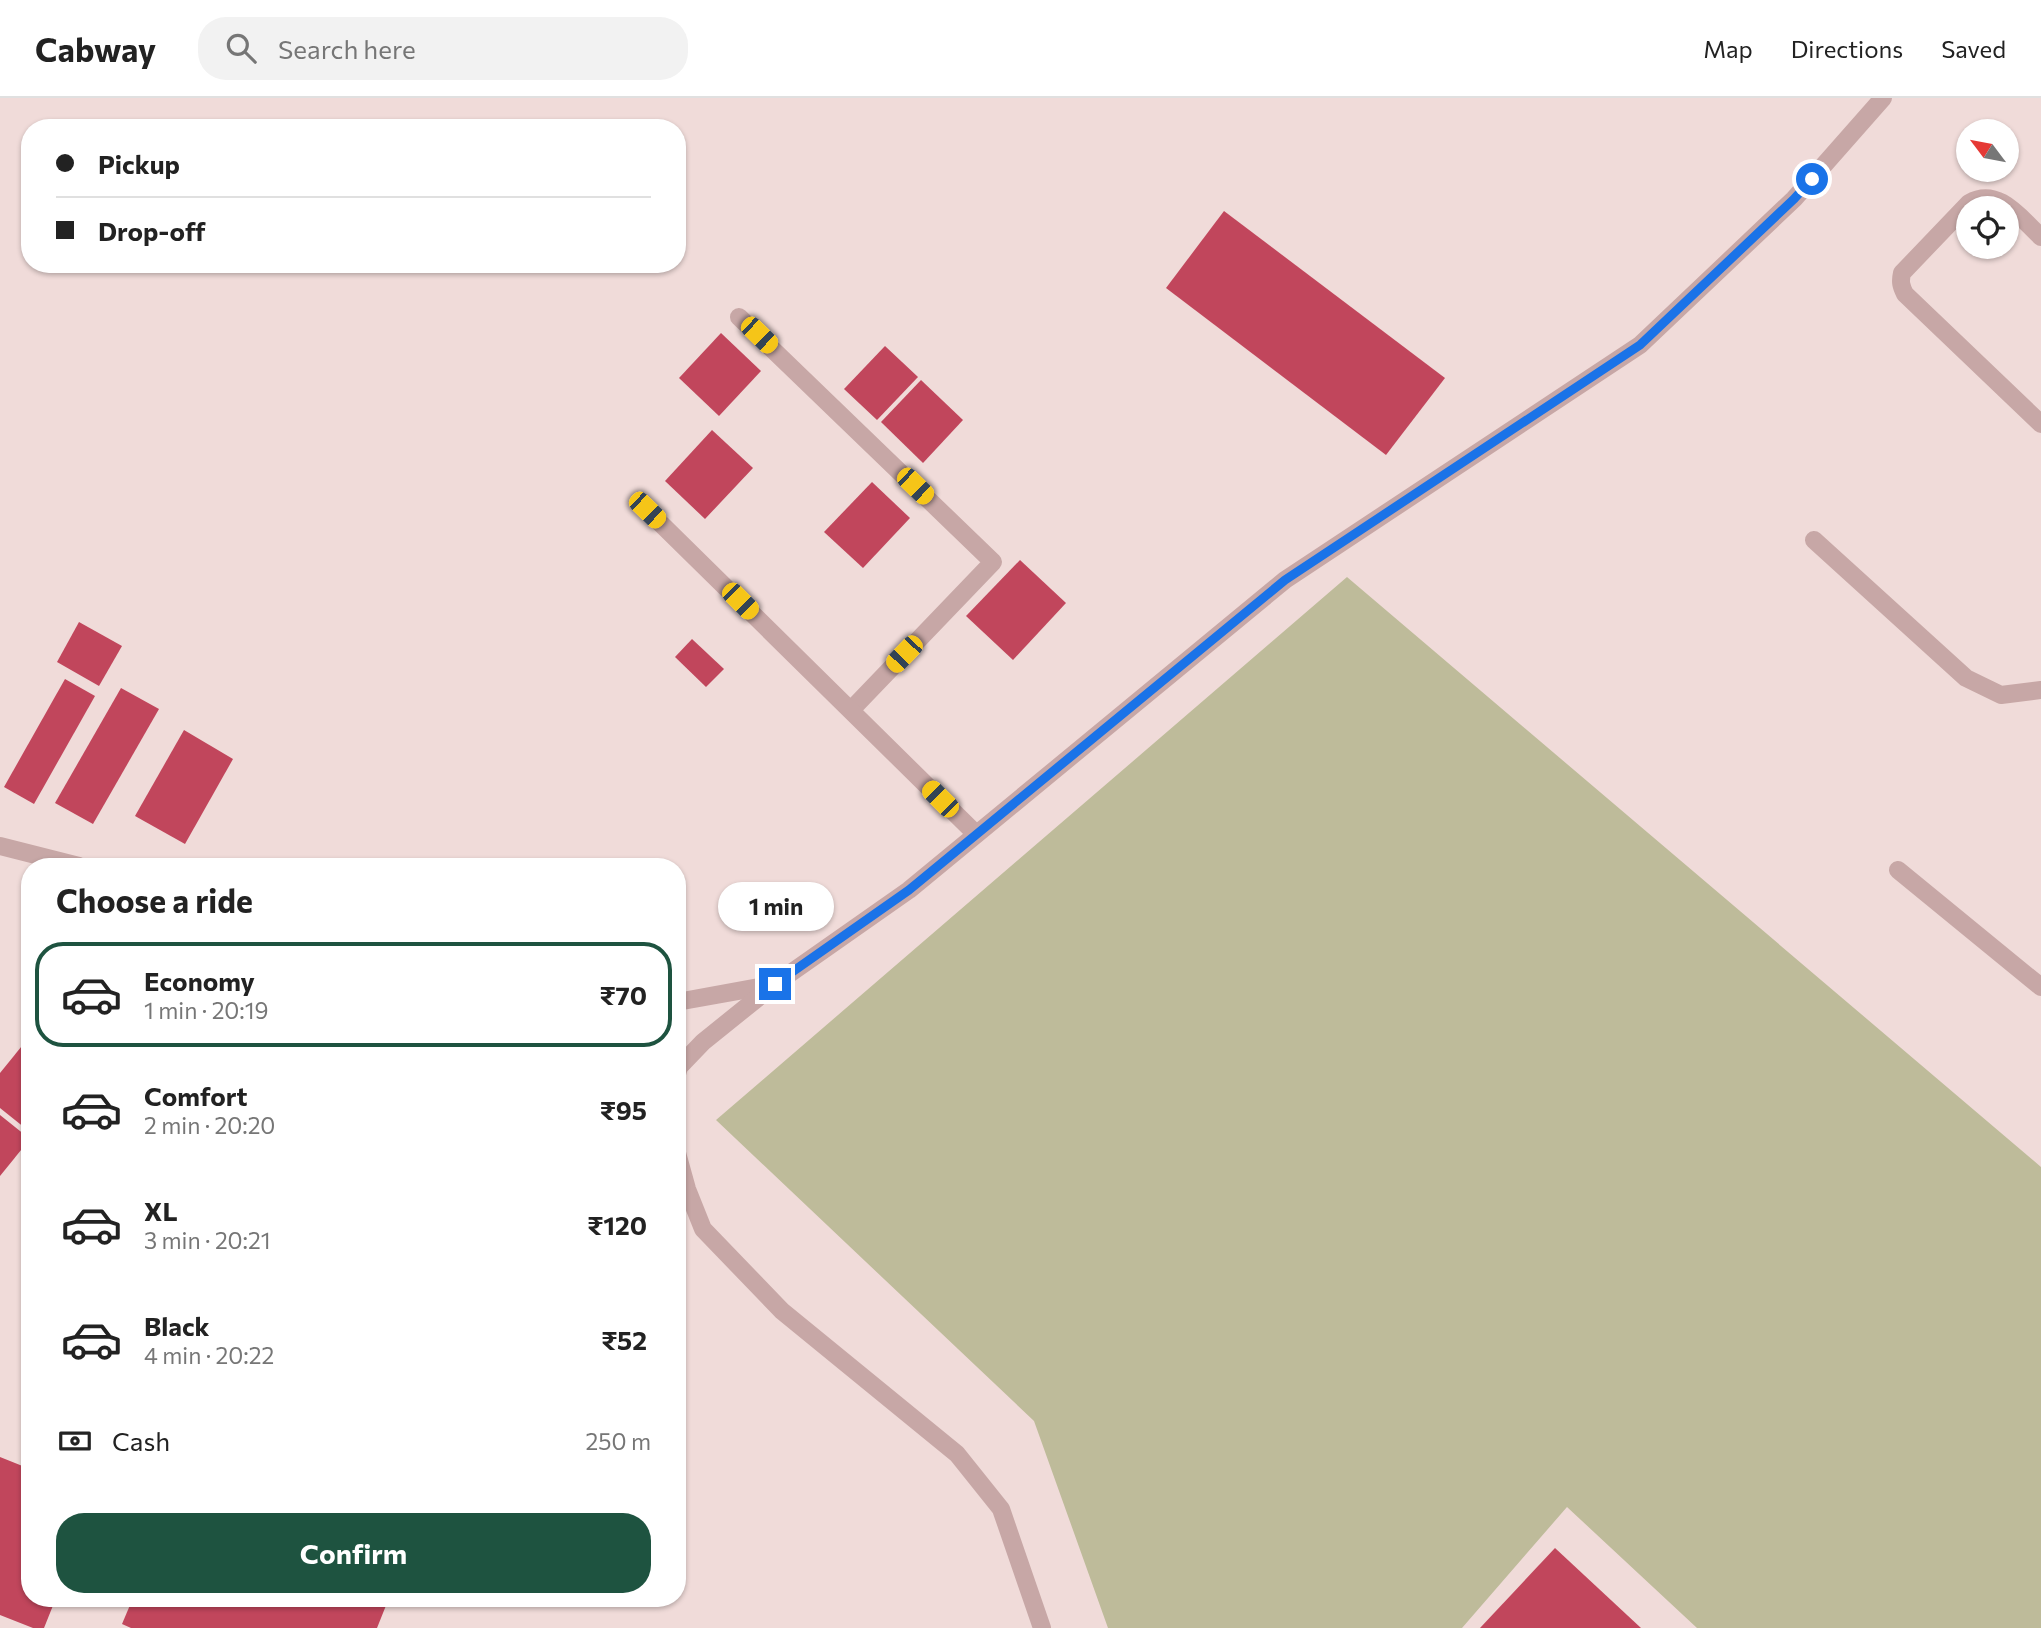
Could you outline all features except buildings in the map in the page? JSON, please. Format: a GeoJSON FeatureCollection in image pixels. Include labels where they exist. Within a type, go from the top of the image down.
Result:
{"type":"FeatureCollection","features":[{"type":"Feature","properties":{"kind":"street"},"geometry":{"type":"LineString","coordinates":[[686,1060],[702,1042],[775,984],[909,890],[1285,580],[1640,345],[1794,199],[1883,98]]}},
{"type":"Feature","properties":{"kind":"street"},"geometry":{"type":"LineString","coordinates":[[2041,237],[2006,204],[1995,198],[1978,198],[1969,202],[1902,273],[1900,280],[1905,294],[2041,424]]}},
{"type":"Feature","properties":{"kind":"street"},"geometry":{"type":"LineString","coordinates":[[740,317],[993,562],[851,710]]}},
{"type":"Feature","properties":{"kind":"street"},"geometry":{"type":"LineString","coordinates":[[647,510],[976,834]]}},
{"type":"Feature","properties":{"kind":"street"},"geometry":{"type":"LineString","coordinates":[[1814,540],[1966,678],[2001,695],[2041,690]]}},
{"type":"Feature","properties":{"kind":"street"},"geometry":{"type":"LineString","coordinates":[[0,846],[47,858]]}},
{"type":"Feature","properties":{"kind":"street"},"geometry":{"type":"LineString","coordinates":[[1898,870],[2041,986]]}},
{"type":"Feature","properties":{"kind":"street"},"geometry":{"type":"LineString","coordinates":[[686,1000],[775,984]]}},
{"type":"Feature","properties":{"kind":"street"},"geometry":{"type":"LineString","coordinates":[[686,1185],[703,1229],[782,1311],[957,1454],[1001,1509],[1042,1628]]}},
{"type":"Feature","properties":{"kind":"shaded area"},"geometry":{"type":"Polygon","coordinates":[[[1347,577],[2041,1167],[2041,1628],[1697,1628],[1567,1507],[1462,1628],[1108,1628],[1034,1421],[716,1120],[1347,577]]]}},
{"type":"Feature","properties":{"kind":"route"},"geometry":{"type":"LineString","coordinates":[[775,984],[909,890],[1285,580],[1640,345],[1812,179]]}}]}
